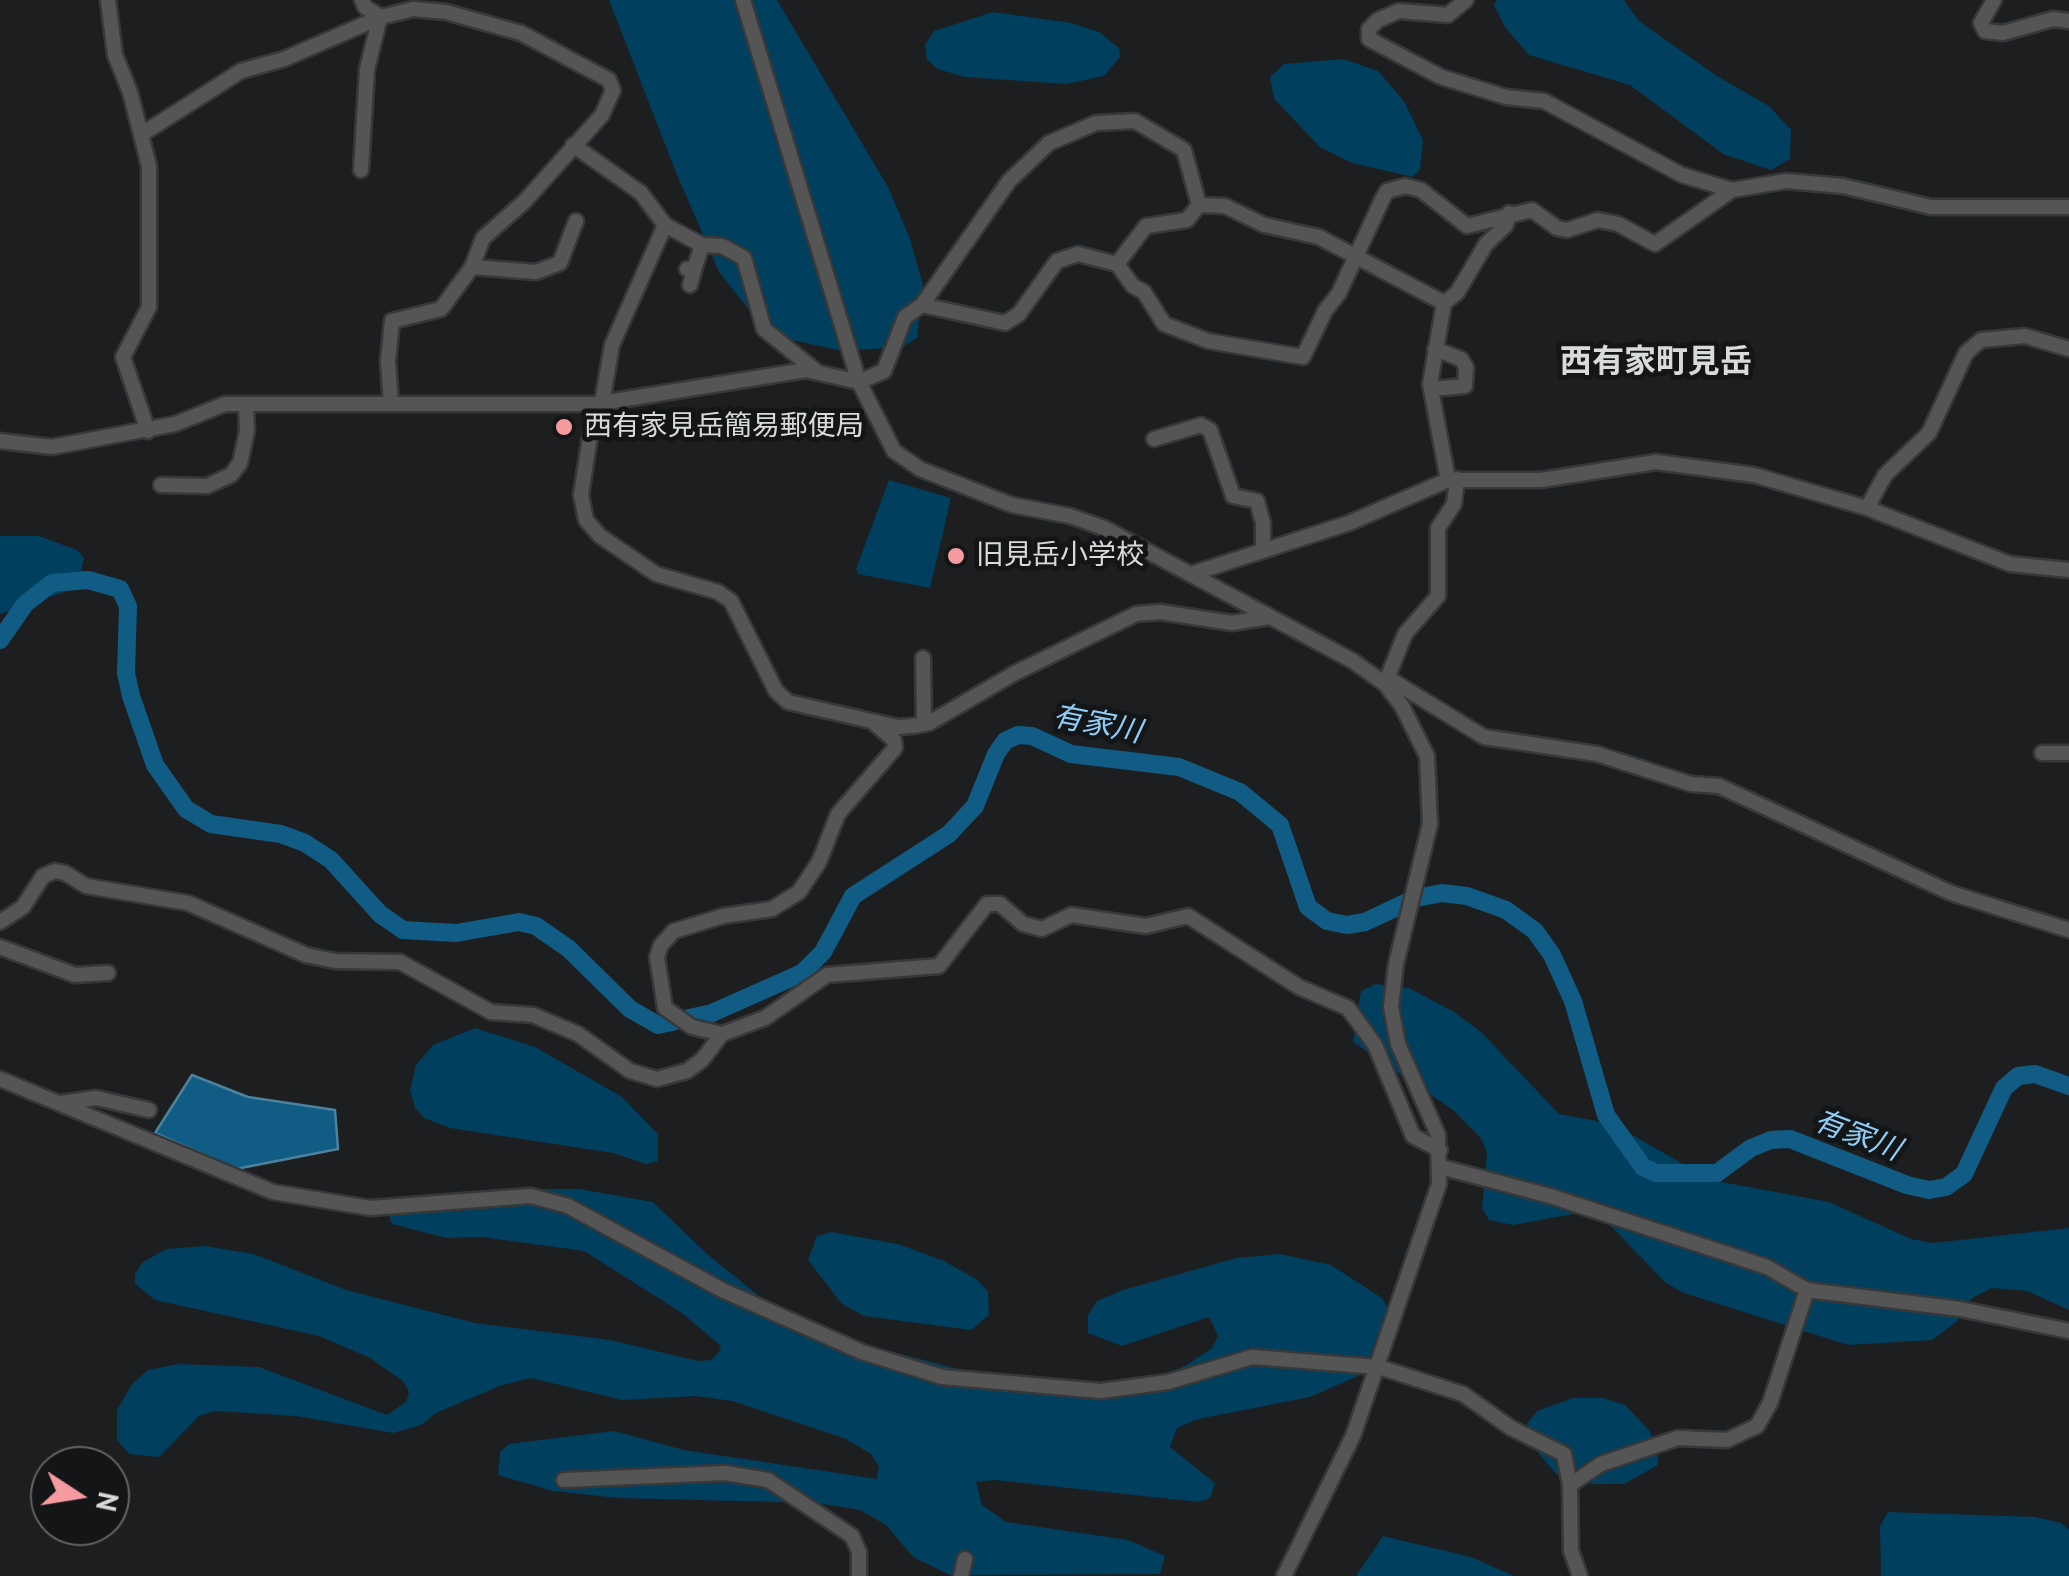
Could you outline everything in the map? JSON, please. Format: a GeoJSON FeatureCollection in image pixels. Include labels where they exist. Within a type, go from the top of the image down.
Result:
{"type":"FeatureCollection","features":[{"type":"Feature","properties":{"kind":"street"},"geometry":{"type":"LineString","coordinates":[[108,0],[115,55],[142,134],[152,211],[150,291],[143,320],[123,356],[148,431]]}},
{"type":"Feature","properties":{"kind":"street"},"geometry":{"type":"LineString","coordinates":[[362,0],[365,7],[381,16]]}},
{"type":"Feature","properties":{"kind":"street"},"geometry":{"type":"LineString","coordinates":[[743,0],[858,382],[886,439],[906,462],[1012,505],[1088,520],[1194,573],[1484,737],[1598,754],[1692,784],[1718,786],[1951,893],[2069,930]]}},
{"type":"Feature","properties":{"kind":"street"},"geometry":{"type":"LineString","coordinates":[[1466,0],[1448,15],[1399,11],[1378,20],[1370,29],[1369,39],[1441,77],[1506,98],[1544,102],[1682,176],[1732,190],[1786,181],[1843,186],[1931,207],[2069,207]]}},
{"type":"Feature","properties":{"kind":"street"},"geometry":{"type":"LineString","coordinates":[[1994,0],[1981,23],[1985,31],[2003,33],[2053,20],[2069,21]]}},
{"type":"Feature","properties":{"kind":"street"},"geometry":{"type":"LineString","coordinates":[[142,134],[241,70],[284,59],[381,16],[412,9],[484,21],[554,47],[609,80],[613,90],[608,104],[524,202],[484,238],[472,267],[441,308],[392,321],[388,361],[391,404]]}},
{"type":"Feature","properties":{"kind":"street"},"geometry":{"type":"LineString","coordinates":[[361,170],[367,69],[373,32],[381,16]]}},
{"type":"Feature","properties":{"kind":"street"},"geometry":{"type":"LineString","coordinates":[[0,441],[52,448],[148,431],[175,424],[208,408],[246,404],[598,404],[816,371],[858,382],[884,370],[905,318],[922,305],[1009,181],[1049,143],[1075,130],[1134,122],[1186,153],[1188,178],[1198,205]]}},
{"type":"Feature","properties":{"kind":"street"},"geometry":{"type":"LineString","coordinates":[[573,146],[641,193],[665,225],[702,245],[722,246],[744,258],[764,328],[816,371]]}},
{"type":"Feature","properties":{"kind":"street"},"geometry":{"type":"LineString","coordinates":[[1117,264],[1133,286],[1144,292],[1164,324],[1208,341],[1303,357],[1325,311],[1339,293],[1353,256],[1387,191],[1404,186],[1421,190],[1467,226],[1532,210],[1567,230],[1598,220],[1618,224],[1655,244],[1732,190]]}},
{"type":"Feature","properties":{"kind":"street"},"geometry":{"type":"LineString","coordinates":[[1117,264],[1146,226],[1182,222],[1198,205],[1225,206],[1264,225],[1319,237],[1444,303]]}},
{"type":"Feature","properties":{"kind":"street"},"geometry":{"type":"LineString","coordinates":[[1387,681],[1404,634],[1438,596],[1439,523],[1454,504],[1453,480],[1430,388],[1444,303],[1456,292],[1486,244],[1506,226],[1509,213]]}},
{"type":"Feature","properties":{"kind":"street"},"geometry":{"type":"LineString","coordinates":[[472,267],[536,272],[560,263],[576,221]]}},
{"type":"Feature","properties":{"kind":"street"},"geometry":{"type":"LineString","coordinates":[[665,225],[612,345],[581,495],[582,513],[592,528],[656,574],[718,592],[731,601],[781,698],[898,727],[924,724],[1136,614],[1160,612],[1232,624],[1270,617]]}},
{"type":"Feature","properties":{"kind":"street"},"geometry":{"type":"LineString","coordinates":[[690,285],[690,269],[702,245]]}},
{"type":"Feature","properties":{"kind":"street"},"geometry":{"type":"LineString","coordinates":[[922,305],[1005,323],[1019,314],[1052,266],[1065,257],[1087,256],[1103,264],[1117,264]]}},
{"type":"Feature","properties":{"kind":"street"},"geometry":{"type":"LineString","coordinates":[[1867,508],[1885,475],[1929,433],[1966,353],[1980,340],[2025,336],[2069,349]]}},
{"type":"Feature","properties":{"kind":"street"},"geometry":{"type":"LineString","coordinates":[[1430,388],[1465,386],[1466,367],[1460,359],[1435,349]]}},
{"type":"Feature","properties":{"kind":"street"},"geometry":{"type":"LineString","coordinates":[[161,486],[207,486],[232,475],[244,447],[246,404]]}},
{"type":"Feature","properties":{"kind":"street"},"geometry":{"type":"LineString","coordinates":[[1154,439],[1201,425],[1210,430],[1233,496],[1258,501],[1264,523],[1263,550]]}},
{"type":"Feature","properties":{"kind":"street"},"geometry":{"type":"LineString","coordinates":[[1194,573],[1348,523],[1453,480],[1542,480],[1680,462],[1725,468],[1867,508],[2010,564],[2069,570]]}},
{"type":"Feature","properties":{"kind":"street"},"geometry":{"type":"LineString","coordinates":[[923,658],[924,724]]}},
{"type":"Feature","properties":{"kind":"street"},"geometry":{"type":"LineString","coordinates":[[1284,1576],[1322,1501],[1380,1367],[1435,1200],[1441,1167],[1433,1121],[1398,1044],[1390,1007],[1432,802],[1427,756],[1412,721],[1387,681]]}},
{"type":"Feature","properties":{"kind":"street"},"geometry":{"type":"LineString","coordinates":[[722,1034],[685,1023],[662,1001],[657,957],[666,938],[723,916],[772,909],[799,892],[819,862],[838,814],[894,748],[894,740],[873,721]]}},
{"type":"Feature","properties":{"kind":"street"},"geometry":{"type":"LineString","coordinates":[[2042,753],[2069,754]]}},
{"type":"Feature","properties":{"kind":"street"},"geometry":{"type":"LineString","coordinates":[[0,922],[23,907],[43,876],[55,871],[86,886],[188,903],[306,955],[335,961],[400,962],[492,1012],[533,1014],[578,1034],[630,1071],[657,1079],[687,1071],[702,1060],[722,1034],[776,1012],[827,975],[939,966],[949,959],[982,908],[993,903],[1007,907],[1023,924],[1042,929],[1071,915],[1146,926],[1188,916],[1299,988],[1348,1008],[1375,1045],[1413,1136],[1440,1150]]}},
{"type":"Feature","properties":{"kind":"street"},"geometry":{"type":"LineString","coordinates":[[0,948],[74,975],[108,973]]}},
{"type":"Feature","properties":{"kind":"street"},"geometry":{"type":"LineString","coordinates":[[1375,1045],[1398,1044]]}},
{"type":"Feature","properties":{"kind":"street"},"geometry":{"type":"LineString","coordinates":[[0,1079],[258,1187],[292,1196],[370,1208],[530,1196],[568,1206],[722,1290],[862,1352],[942,1377],[1101,1391],[1168,1382],[1252,1357],[1380,1367],[1463,1394],[1511,1428],[1564,1454],[1570,1485],[1571,1551],[1580,1576]]}},
{"type":"Feature","properties":{"kind":"street"},"geometry":{"type":"LineString","coordinates":[[60,1104],[96,1098],[148,1110]]}},
{"type":"Feature","properties":{"kind":"street"},"geometry":{"type":"LineString","coordinates":[[1441,1167],[1550,1196],[1767,1267],[1807,1290],[1913,1302],[2069,1331]]}},
{"type":"Feature","properties":{"kind":"street"},"geometry":{"type":"LineString","coordinates":[[1570,1485],[1600,1464],[1678,1438],[1727,1440],[1757,1426],[1770,1403],[1807,1290]]}},
{"type":"Feature","properties":{"kind":"street"},"geometry":{"type":"LineString","coordinates":[[564,1480],[725,1473],[768,1480],[852,1536],[859,1552],[859,1576]]}},
{"type":"Feature","properties":{"kind":"street"},"geometry":{"type":"LineString","coordinates":[[962,1576],[965,1559]]}},
{"type":"Feature","properties":{"kind":"shaded area"},"geometry":{"type":"Polygon","coordinates":[[[609,0],[777,0],[888,187],[909,236],[923,285],[917,338],[902,347],[842,351],[778,337],[758,321],[719,272],[609,0]]]}},
{"type":"Feature","properties":{"kind":"shaded area"},"geometry":{"type":"Polygon","coordinates":[[[1497,0],[1624,0],[1639,21],[1717,76],[1769,106],[1791,130],[1790,159],[1771,170],[1723,154],[1630,85],[1529,55],[1505,27],[1494,5],[1497,0]]]}},
{"type":"Feature","properties":{"kind":"shaded area"},"geometry":{"type":"Polygon","coordinates":[[[993,12],[1071,23],[1099,32],[1119,48],[1120,57],[1104,76],[1066,84],[964,77],[938,69],[927,60],[925,45],[934,31],[993,12]]]}},
{"type":"Feature","properties":{"kind":"shaded area"},"geometry":{"type":"Polygon","coordinates":[[[1343,59],[1378,71],[1404,101],[1423,140],[1420,169],[1413,177],[1352,163],[1320,147],[1274,99],[1270,77],[1284,64],[1343,59]]]}},
{"type":"Feature","properties":{"kind":"shaded area"},"geometry":{"type":"Polygon","coordinates":[[[889,480],[951,498],[930,588],[858,574],[856,569],[889,480]]]}},
{"type":"Feature","properties":{"kind":"shaded area"},"geometry":{"type":"Polygon","coordinates":[[[0,536],[39,536],[77,550],[84,558],[79,581],[67,591],[0,614],[0,536]]]}},
{"type":"Feature","properties":{"kind":"shaded area"},"geometry":{"type":"Polygon","coordinates":[[[1376,984],[1409,988],[1454,1012],[1481,1032],[1559,1114],[1613,1124],[1711,1180],[1829,1202],[1911,1239],[1933,1243],[2069,1228],[2069,1310],[2027,1291],[1992,1288],[1972,1298],[1956,1322],[1932,1340],[1848,1345],[1684,1293],[1666,1283],[1603,1218],[1584,1212],[1513,1225],[1489,1220],[1482,1208],[1487,1153],[1481,1138],[1453,1110],[1353,1042],[1361,991],[1376,984]]]}},
{"type":"Feature","properties":{"kind":"shaded area"},"geometry":{"type":"Polygon","coordinates":[[[475,1028],[535,1047],[622,1097],[658,1134],[658,1161],[646,1164],[613,1153],[450,1128],[424,1118],[415,1108],[410,1090],[416,1065],[433,1045],[475,1028]]]}},
{"type":"Feature","properties":{"kind":"shaded area"},"geometry":{"type":"Polygon","coordinates":[[[192,1075],[248,1097],[335,1110],[338,1149],[236,1169],[155,1133],[192,1075]]]}},
{"type":"Feature","properties":{"kind":"shaded area"},"geometry":{"type":"Polygon","coordinates":[[[499,1189],[579,1189],[653,1202],[706,1253],[796,1326],[991,1378],[1061,1387],[1118,1384],[1164,1376],[1212,1348],[1218,1336],[1209,1317],[1122,1346],[1088,1333],[1088,1315],[1097,1301],[1123,1290],[1236,1258],[1280,1254],[1331,1265],[1382,1298],[1400,1329],[1387,1355],[1360,1375],[1310,1397],[1198,1419],[1177,1428],[1170,1447],[1215,1483],[1210,1498],[1199,1502],[995,1480],[976,1482],[982,1505],[1006,1522],[1128,1540],[1165,1556],[1160,1574],[950,1575],[913,1557],[886,1525],[860,1510],[817,1503],[618,1498],[553,1491],[498,1475],[500,1452],[509,1444],[614,1431],[684,1450],[877,1479],[879,1467],[871,1454],[846,1439],[732,1401],[696,1396],[622,1400],[531,1378],[502,1385],[436,1413],[421,1425],[393,1433],[296,1416],[215,1411],[199,1416],[159,1457],[130,1454],[130,1446],[122,1446],[117,1440],[117,1410],[132,1384],[148,1370],[178,1364],[259,1367],[387,1415],[406,1402],[409,1392],[403,1381],[370,1358],[319,1336],[155,1300],[135,1284],[135,1274],[143,1262],[166,1249],[205,1246],[254,1254],[346,1290],[475,1323],[610,1340],[698,1361],[711,1360],[719,1352],[721,1346],[682,1313],[584,1251],[482,1237],[446,1238],[392,1224],[392,1207],[499,1189]]]}},
{"type":"Feature","properties":{"kind":"shaded area"},"geometry":{"type":"Polygon","coordinates":[[[831,1232],[898,1244],[944,1261],[976,1279],[988,1291],[989,1315],[971,1330],[864,1316],[842,1304],[808,1260],[817,1236],[831,1232]]]}},
{"type":"Feature","properties":{"kind":"shaded area"},"geometry":{"type":"Polygon","coordinates":[[[1573,1398],[1603,1398],[1625,1405],[1649,1430],[1657,1445],[1658,1465],[1624,1484],[1594,1484],[1556,1474],[1529,1442],[1526,1425],[1537,1411],[1573,1398]]]}},
{"type":"Feature","properties":{"kind":"shaded area"},"geometry":{"type":"Polygon","coordinates":[[[1888,1512],[2035,1517],[2061,1523],[2069,1530],[2069,1576],[1881,1576],[1880,1526],[1888,1512]]]}},
{"type":"Feature","properties":{"kind":"shaded area"},"geometry":{"type":"Polygon","coordinates":[[[1383,1536],[1471,1557],[1514,1576],[1356,1576],[1383,1536]]]}},
{"type":"Feature","properties":{"kind":"waterway","name":"有家川"},"geometry":{"type":"LineString","coordinates":[[0,640],[25,604],[52,583],[88,580],[120,589],[128,606],[126,673],[131,696],[155,765],[186,809],[211,824],[281,834],[305,843],[331,860],[380,914],[403,930],[456,933],[519,922],[536,926],[569,949],[630,1009],[658,1025],[712,1013],[802,973],[823,952],[853,896],[949,834],[975,806],[996,754],[1005,741],[1018,735],[1032,736],[1071,754],[1179,767],[1240,792],[1280,825],[1308,907],[1327,921],[1347,925],[1365,922],[1416,898],[1442,893],[1467,896],[1506,910],[1535,931],[1552,955],[1573,1001],[1606,1115],[1643,1167],[1656,1173],[1717,1173],[1751,1148],[1771,1140],[1790,1139],[1907,1185],[1929,1190],[1946,1187],[1964,1174],[2004,1088],[2018,1076],[2035,1074],[2069,1086]]}},
{"type":"Feature","properties":{"kind":"place","name":"西有家見岳簡易郵便局"},"geometry":{"type":"Point","coordinates":[564,427]}},
{"type":"Feature","properties":{"kind":"place","name":"旧見岳小学校"},"geometry":{"type":"Point","coordinates":[956,556]}},
{"type":"Feature","properties":{"kind":"district","name":"西有家町見岳"},"geometry":{"type":"Point","coordinates":[1656,363]}}]}
